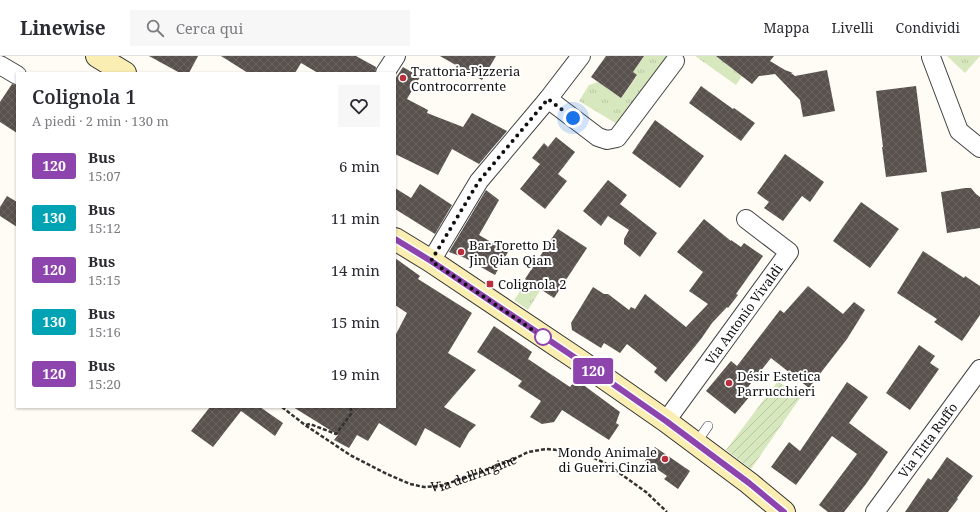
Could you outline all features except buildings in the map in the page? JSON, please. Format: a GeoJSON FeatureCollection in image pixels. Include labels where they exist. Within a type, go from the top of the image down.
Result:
{"type":"FeatureCollection","features":[{"type":"Feature","properties":{"kind":"main road"},"geometry":{"type":"LineString","coordinates":[[97,56],[122,72]]}},
{"type":"Feature","properties":{"kind":"main road"},"geometry":{"type":"LineString","coordinates":[[396,240],[431,261],[580,361],[666,421],[702,435],[749,483],[784,512]]}},
{"type":"Feature","properties":{"kind":"street"},"geometry":{"type":"LineString","coordinates":[[386,72],[396,56]]}},
{"type":"Feature","properties":{"kind":"street"},"geometry":{"type":"LineString","coordinates":[[431,261],[479,181],[548,99],[574,57]]}},
{"type":"Feature","properties":{"kind":"street"},"geometry":{"type":"LineString","coordinates":[[931,57],[958,131],[980,148]]}},
{"type":"Feature","properties":{"kind":"street"},"geometry":{"type":"LineString","coordinates":[[548,99],[598,137],[607,140],[617,138],[675,61]]}},
{"type":"Feature","properties":{"kind":"street"},"geometry":{"type":"LineString","coordinates":[[0,65],[16,74]]}},
{"type":"Feature","properties":{"kind":"street","name":"Via Antonio Vivaldi"},"geometry":{"type":"LineString","coordinates":[[666,421],[788,252],[746,219]]}},
{"type":"Feature","properties":{"kind":"street","name":"Via Titta Ruffo"},"geometry":{"type":"LineString","coordinates":[[875,512],[980,368]]}},
{"type":"Feature","properties":{"kind":"path","name":"Via dell'Argine"},"geometry":{"type":"LineString","coordinates":[[283,408],[350,455],[410,484],[424,487],[441,486],[514,459],[528,452],[546,449],[580,452],[603,462],[614,469],[646,492],[667,512]]}},
{"type":"Feature","properties":{"kind":"path"},"geometry":{"type":"LineString","coordinates":[[306,425],[310,424],[336,434],[351,414],[351,408]]}},
{"type":"Feature","properties":{"kind":"green space"},"geometry":{"type":"Polygon","coordinates":[[[644,56],[670,56],[617,124],[579,101],[589,85],[598,82],[621,98],[637,76],[633,72],[644,56]]]}},
{"type":"Feature","properties":{"kind":"green space"},"geometry":{"type":"Polygon","coordinates":[[[695,56],[730,56],[725,63],[742,76],[736,85],[695,56]]]}},
{"type":"Feature","properties":{"kind":"green space"},"geometry":{"type":"Polygon","coordinates":[[[947,56],[980,56],[965,73],[947,56]]]}},
{"type":"Feature","properties":{"kind":"green space"},"geometry":{"type":"Polygon","coordinates":[[[528,280],[541,289],[528,310],[514,300],[528,280]]]}},
{"type":"Feature","properties":{"kind":"green space"},"geometry":{"type":"Polygon","coordinates":[[[778,381],[800,398],[751,469],[726,450],[778,381]]]}},
{"type":"Feature","properties":{"kind":"bus line","name":"120"},"geometry":{"type":"LineString","coordinates":[[396,240],[431,261],[580,361],[666,421],[749,483],[784,512]]}},
{"type":"Feature","properties":{"kind":"place","name":"Trattoria-Pizzeria Controcorrente"},"geometry":{"type":"Point","coordinates":[403,78]}},
{"type":"Feature","properties":{"kind":"place","name":"Bar Toretto Di Jin Qian Qian"},"geometry":{"type":"Point","coordinates":[461,252]}},
{"type":"Feature","properties":{"kind":"place","name":"Colignola 2"},"geometry":{"type":"Point","coordinates":[490,284]}},
{"type":"Feature","properties":{"kind":"place","name":"Désir Estetica Parrucchieri"},"geometry":{"type":"Point","coordinates":[729,383]}},
{"type":"Feature","properties":{"kind":"place","name":"Mondo Animale di Guerri Cinzia"},"geometry":{"type":"Point","coordinates":[665,459]}},
{"type":"Feature","properties":{"kind":"route"},"geometry":{"type":"LineString","coordinates":[[543,337],[431,261],[479,181],[548,99],[573,118]]}}]}
